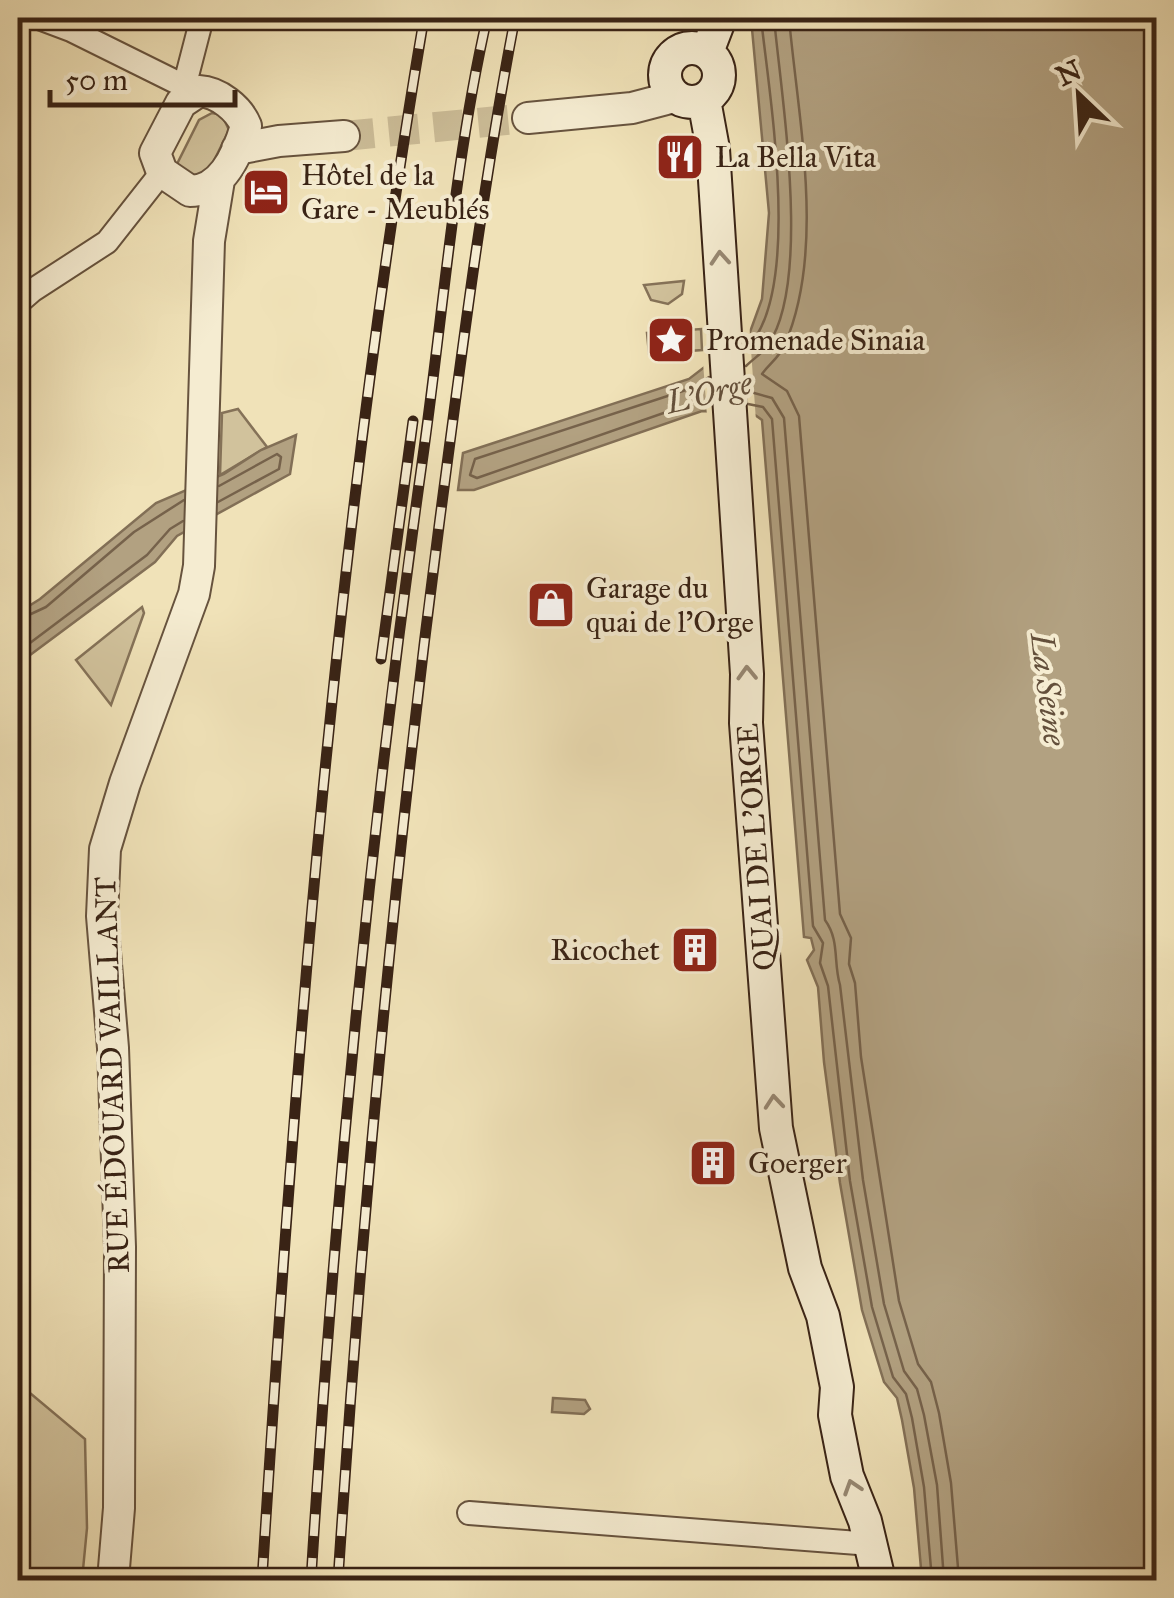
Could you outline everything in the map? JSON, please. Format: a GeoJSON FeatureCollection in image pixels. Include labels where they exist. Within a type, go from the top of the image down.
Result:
{"type":"FeatureCollection","features":[{"type":"Feature","properties":{"kind":"main road"},"geometry":{"type":"LineString","coordinates":[[698,39],[714,58],[720,75],[714,92],[689,98],[665,82],[667,63],[720,18]]}},
{"type":"Feature","properties":{"kind":"main road","name":"QUAI DE L'ORGE"},"geometry":{"type":"LineString","coordinates":[[689,98],[713,150],[748,674],[748,742],[776,1128],[805,1268],[827,1334],[837,1387],[835,1416],[847,1476],[879,1580]]}},
{"type":"Feature","properties":{"kind":"street"},"geometry":{"type":"LineString","coordinates":[[39,18],[72,30],[182,94],[209,91],[241,114],[241,138],[204,185],[162,172]]}},
{"type":"Feature","properties":{"kind":"street"},"geometry":{"type":"LineString","coordinates":[[162,172],[155,152],[182,94],[202,18]]}},
{"type":"Feature","properties":{"kind":"street"},"geometry":{"type":"LineString","coordinates":[[528,118],[689,98]]}},
{"type":"Feature","properties":{"kind":"street"},"geometry":{"type":"LineString","coordinates":[[241,138],[279,141],[344,136]]}},
{"type":"Feature","properties":{"kind":"street"},"geometry":{"type":"LineString","coordinates":[[18,303],[107,242],[162,172]]}},
{"type":"Feature","properties":{"kind":"street","name":"RUE ÉDOUARD VAILLANT"},"geometry":{"type":"LineString","coordinates":[[113,1580],[119,1508],[120,1247],[102,916],[105,849],[194,594],[201,538],[211,225],[204,185]]}},
{"type":"Feature","properties":{"kind":"street"},"geometry":{"type":"LineString","coordinates":[[469,1513],[870,1544]]}},
{"type":"Feature","properties":{"kind":"shaded area"},"geometry":{"type":"Polygon","coordinates":[[[212,113],[222,115],[229,130],[208,173],[200,178],[181,172],[177,164],[199,120],[212,113]]]}},
{"type":"Feature","properties":{"kind":"shaded area"},"geometry":{"type":"Polygon","coordinates":[[[684,281],[682,294],[668,304],[651,300],[644,285],[684,281]]]}},
{"type":"Feature","properties":{"kind":"shaded area"},"geometry":{"type":"Polygon","coordinates":[[[701,329],[702,350],[649,354],[647,333],[701,329]]]}},
{"type":"Feature","properties":{"kind":"shaded area"},"geometry":{"type":"Polygon","coordinates":[[[238,409],[267,447],[220,475],[222,413],[238,409]]]}},
{"type":"Feature","properties":{"kind":"shaded area"},"geometry":{"type":"Polygon","coordinates":[[[142,607],[144,613],[111,705],[76,660],[142,607]]]}},
{"type":"Feature","properties":{"kind":"shaded area"},"geometry":{"type":"Polygon","coordinates":[[[18,1383],[85,1439],[87,1528],[82,1580],[18,1580],[18,1383]]]}},
{"type":"Feature","properties":{"kind":"water","name":"La Seine"},"geometry":{"type":"Polygon","coordinates":[[[751,18],[1156,18],[1156,1580],[922,1580],[914,1488],[902,1420],[897,1398],[884,1382],[862,1310],[840,1183],[818,987],[807,960],[814,950],[811,938],[804,937],[762,420],[755,415],[702,411],[474,490],[458,490],[463,453],[689,379],[750,332],[762,299],[769,213],[751,18]]]}},
{"type":"Feature","properties":{"kind":"water"},"geometry":{"type":"Polygon","coordinates":[[[296,435],[290,474],[177,536],[155,562],[18,664],[18,613],[156,503],[224,474],[261,450],[296,435]]]}},
{"type":"Feature","properties":{"kind":"water"},"geometry":{"type":"Polygon","coordinates":[[[553,1398],[585,1400],[590,1409],[584,1414],[552,1412],[553,1398]]]}},
{"type":"Feature","properties":{"kind":"pier"},"geometry":{"type":"Polygon","coordinates":[[[749,321],[756,421],[707,416],[703,362],[722,351],[749,321]]]}},
{"type":"Feature","properties":{"kind":"tunnel"},"geometry":{"type":"LineString","coordinates":[[344,136],[528,118]]}},
{"type":"Feature","properties":{"kind":"railway"},"geometry":{"type":"LineString","coordinates":[[262,1580],[289,1188],[322,797],[366,406],[424,18]]}},
{"type":"Feature","properties":{"kind":"railway"},"geometry":{"type":"LineString","coordinates":[[311,1580],[331,1300],[370,881],[457,184],[487,18]]}},
{"type":"Feature","properties":{"kind":"railway"},"geometry":{"type":"LineString","coordinates":[[338,1580],[368,1181],[408,783],[465,330],[515,18]]}},
{"type":"Feature","properties":{"kind":"railway"},"geometry":{"type":"LineString","coordinates":[[381,659],[413,421]]}},
{"type":"Feature","properties":{"kind":"place","name":"La Bella Vita"},"geometry":{"type":"Point","coordinates":[680,157]}},
{"type":"Feature","properties":{"kind":"place","name":"Hôtel de la Gare - Meublés"},"geometry":{"type":"Point","coordinates":[266,192]}},
{"type":"Feature","properties":{"kind":"place","name":"Promenade Sinaia"},"geometry":{"type":"Point","coordinates":[671,340]}},
{"type":"Feature","properties":{"kind":"place","name":"Garage du quai de l'Orge"},"geometry":{"type":"Point","coordinates":[551,605]}},
{"type":"Feature","properties":{"kind":"place","name":"Ricochet"},"geometry":{"type":"Point","coordinates":[695,950]}},
{"type":"Feature","properties":{"kind":"place","name":"Goerger"},"geometry":{"type":"Point","coordinates":[713,1163]}},
{"type":"Feature","properties":{"kind":"water label","name":"L'Orge"},"geometry":{"type":"Point","coordinates":[709,393]}}]}
